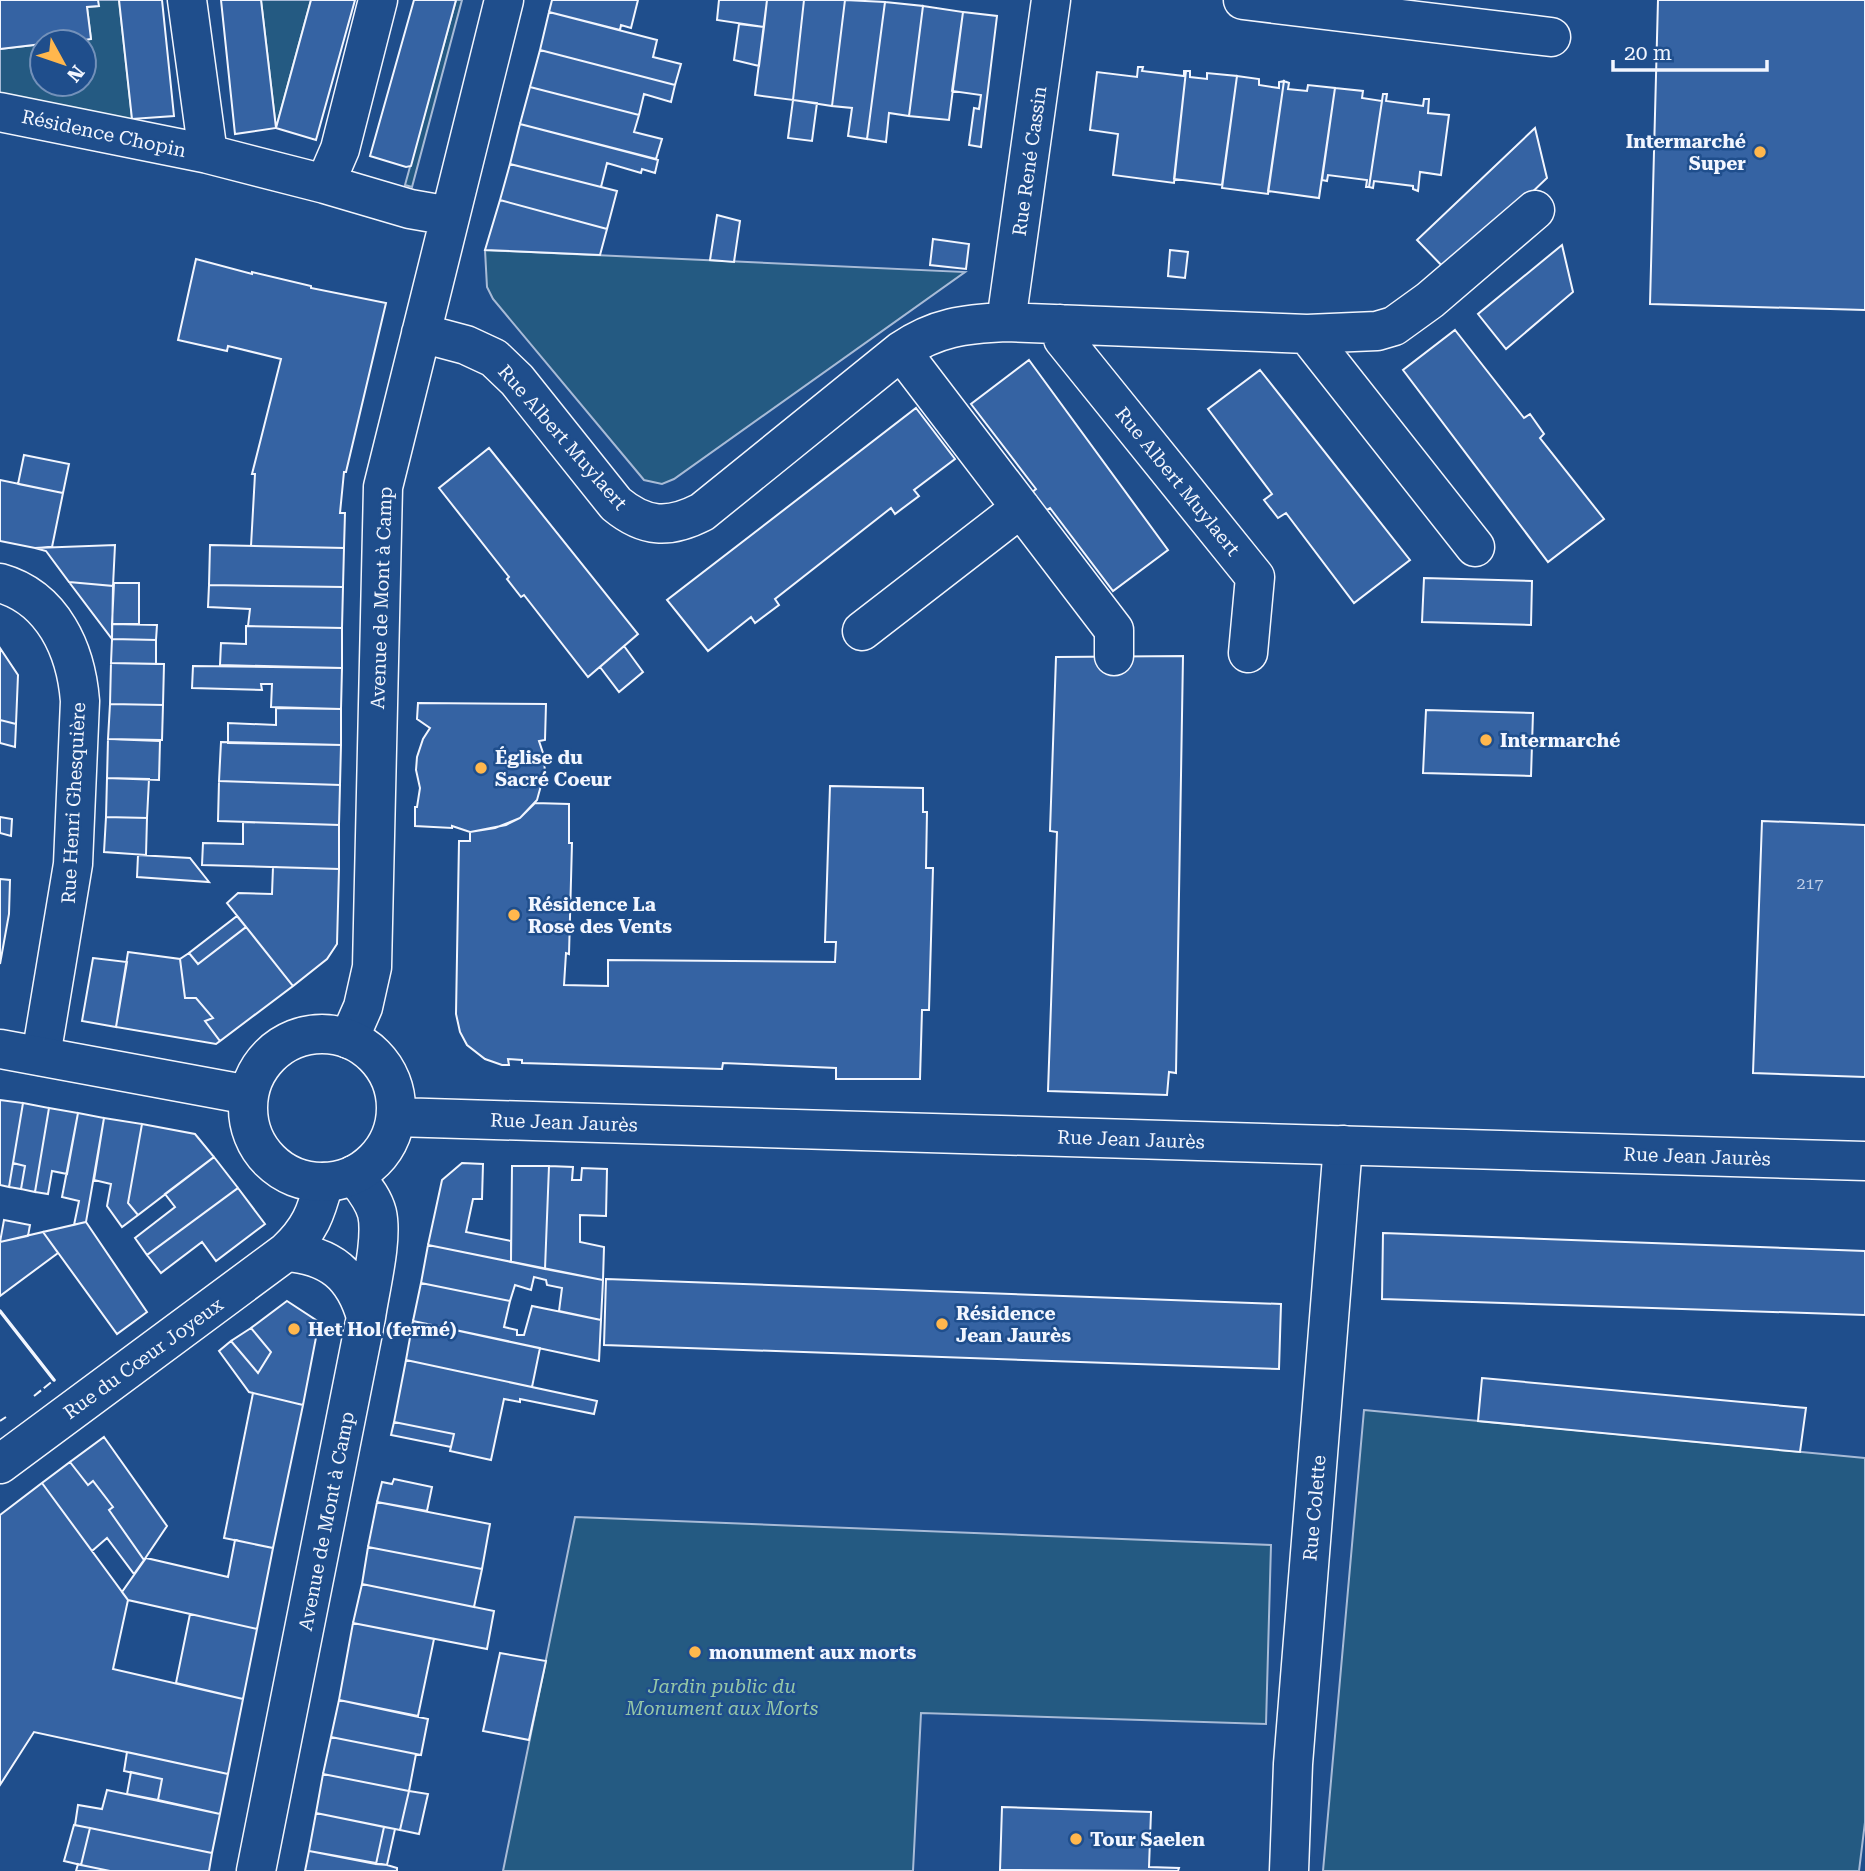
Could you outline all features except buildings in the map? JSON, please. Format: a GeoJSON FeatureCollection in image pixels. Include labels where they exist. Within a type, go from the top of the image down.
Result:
{"type":"FeatureCollection","features":[{"type":"Feature","properties":{"kind":"street","name":"Résidence Chopin"},"geometry":{"type":"LineString","coordinates":[[187,0],[208,154]]}},
{"type":"Feature","properties":{"kind":"street"},"geometry":{"type":"LineString","coordinates":[[325,184],[340,149],[378,0]]}},
{"type":"Feature","properties":{"kind":"street","name":"Avenue de Mont à Camp"},"geometry":{"type":"LineString","coordinates":[[349,1039],[363,1007],[372,967],[383,487],[504,0]]}},
{"type":"Feature","properties":{"kind":"street","name":"Rue René Cassin"},"geometry":{"type":"LineString","coordinates":[[1006,322],[1051,0]]}},
{"type":"Feature","properties":{"kind":"street"},"geometry":{"type":"LineString","coordinates":[[1244,0],[1551,37]]}},
{"type":"Feature","properties":{"kind":"street","name":"Résidence Chopin"},"geometry":{"type":"LineString","coordinates":[[0,112],[208,154],[410,209],[450,216]]}},
{"type":"Feature","properties":{"kind":"street","name":"Rue Albert Muylaert"},"geometry":{"type":"LineString","coordinates":[[421,333],[457,341],[494,358],[517,380],[616,504],[637,519],[659,524],[682,522],[702,512],[901,351],[929,334],[974,323],[1006,322],[1360,334],[1394,326],[1430,300],[1535,210]]}},
{"type":"Feature","properties":{"kind":"street","name":"Rue Albert Muylaert"},"geometry":{"type":"LineString","coordinates":[[1060,324],[1063,340],[1255,577],[1248,653]]}},
{"type":"Feature","properties":{"kind":"street"},"geometry":{"type":"LineString","coordinates":[[1307,334],[1475,547]]}},
{"type":"Feature","properties":{"kind":"street"},"geometry":{"type":"LineString","coordinates":[[901,351],[1114,630],[1114,656]]}},
{"type":"Feature","properties":{"kind":"street"},"geometry":{"type":"LineString","coordinates":[[862,631],[1021,508]]}},
{"type":"Feature","properties":{"kind":"street","name":"Rue Henri Ghesquière"},"geometry":{"type":"LineString","coordinates":[[0,583],[20,591],[37,603],[65,637],[78,679],[80,701],[73,864],[41,1056]]}},
{"type":"Feature","properties":{"kind":"street"},"geometry":{"type":"LineString","coordinates":[[314,1034],[337,1035],[349,1039],[370,1051],[386,1070],[394,1093],[394,1129],[383,1152],[365,1169],[339,1179],[293,1177],[272,1163],[252,1132],[249,1095],[252,1084],[263,1063],[281,1047],[314,1034]]}},
{"type":"Feature","properties":{"kind":"street"},"geometry":{"type":"LineString","coordinates":[[0,1049],[249,1095]]}},
{"type":"Feature","properties":{"kind":"street","name":"Rue Jean Jaurès"},"geometry":{"type":"LineString","coordinates":[[396,1117],[1865,1161]]}},
{"type":"Feature","properties":{"kind":"street","name":"Rue Colette"},"geometry":{"type":"LineString","coordinates":[[1289,1871],[1293,1764],[1343,1145]]}},
{"type":"Feature","properties":{"kind":"street","name":"Avenue de Mont à Camp"},"geometry":{"type":"LineString","coordinates":[[256,1871],[366,1317],[378,1226],[373,1201],[339,1179]]}},
{"type":"Feature","properties":{"kind":"street","name":"Rue du Cœur Joyeux"},"geometry":{"type":"LineString","coordinates":[[0,1464],[286,1252],[305,1234],[339,1179]]}},
{"type":"Feature","properties":{"kind":"street"},"geometry":{"type":"LineString","coordinates":[[286,1252],[313,1255],[336,1268],[358,1294],[366,1317]]}},
{"type":"Feature","properties":{"kind":"green space"},"geometry":{"type":"Polygon","coordinates":[[[98,0],[119,0],[133,127],[0,98],[0,49],[28,46],[28,98],[98,98],[98,28],[90,28],[87,7],[98,6],[98,0]]]}},
{"type":"Feature","properties":{"kind":"green space"},"geometry":{"type":"Polygon","coordinates":[[[261,0],[311,0],[276,128],[261,0]]]}},
{"type":"Feature","properties":{"kind":"green space"},"geometry":{"type":"Polygon","coordinates":[[[456,0],[462,0],[412,187],[405,185],[456,0]]]}},
{"type":"Feature","properties":{"kind":"green space"},"geometry":{"type":"Polygon","coordinates":[[[485,250],[965,272],[674,479],[662,484],[644,480],[493,299],[487,287],[485,250]]]}},
{"type":"Feature","properties":{"kind":"green space"},"geometry":{"type":"Polygon","coordinates":[[[1364,1410],[1865,1458],[1865,1822],[1859,1871],[1323,1871],[1364,1410]]]}},
{"type":"Feature","properties":{"kind":"green space","name":"Jardin public du Monument aux Morts"},"geometry":{"type":"Polygon","coordinates":[[[575,1517],[1271,1545],[1266,1724],[921,1713],[913,1871],[503,1871],[575,1517]]]}},
{"type":"Feature","properties":{"kind":"fence"},"geometry":{"type":"LineString","coordinates":[[34,1396],[54,1380]]}},
{"type":"Feature","properties":{"kind":"fence"},"geometry":{"type":"LineString","coordinates":[[0,1421],[6,1417]]}},
{"type":"Feature","properties":{"kind":"wall"},"geometry":{"type":"LineString","coordinates":[[0,1311],[54,1380]]}},
{"type":"Feature","properties":{"kind":"place","name":"Intermarché Super"},"geometry":{"type":"Point","coordinates":[1760,152]}},
{"type":"Feature","properties":{"kind":"place","name":"Intermarché"},"geometry":{"type":"Point","coordinates":[1486,740]}},
{"type":"Feature","properties":{"kind":"place","name":"Église du Sacré Coeur"},"geometry":{"type":"Point","coordinates":[481,768]}},
{"type":"Feature","properties":{"kind":"place","name":"Résidence La Rose des Vents"},"geometry":{"type":"Point","coordinates":[514,915]}},
{"type":"Feature","properties":{"kind":"place","name":"Résidence Jean Jaurès"},"geometry":{"type":"Point","coordinates":[942,1324]}},
{"type":"Feature","properties":{"kind":"place","name":"Het Hol (fermé)"},"geometry":{"type":"Point","coordinates":[294,1329]}},
{"type":"Feature","properties":{"kind":"place","name":"monument aux morts"},"geometry":{"type":"Point","coordinates":[695,1652]}},
{"type":"Feature","properties":{"kind":"place","name":"Tour Saelen"},"geometry":{"type":"Point","coordinates":[1076,1839]}}]}
